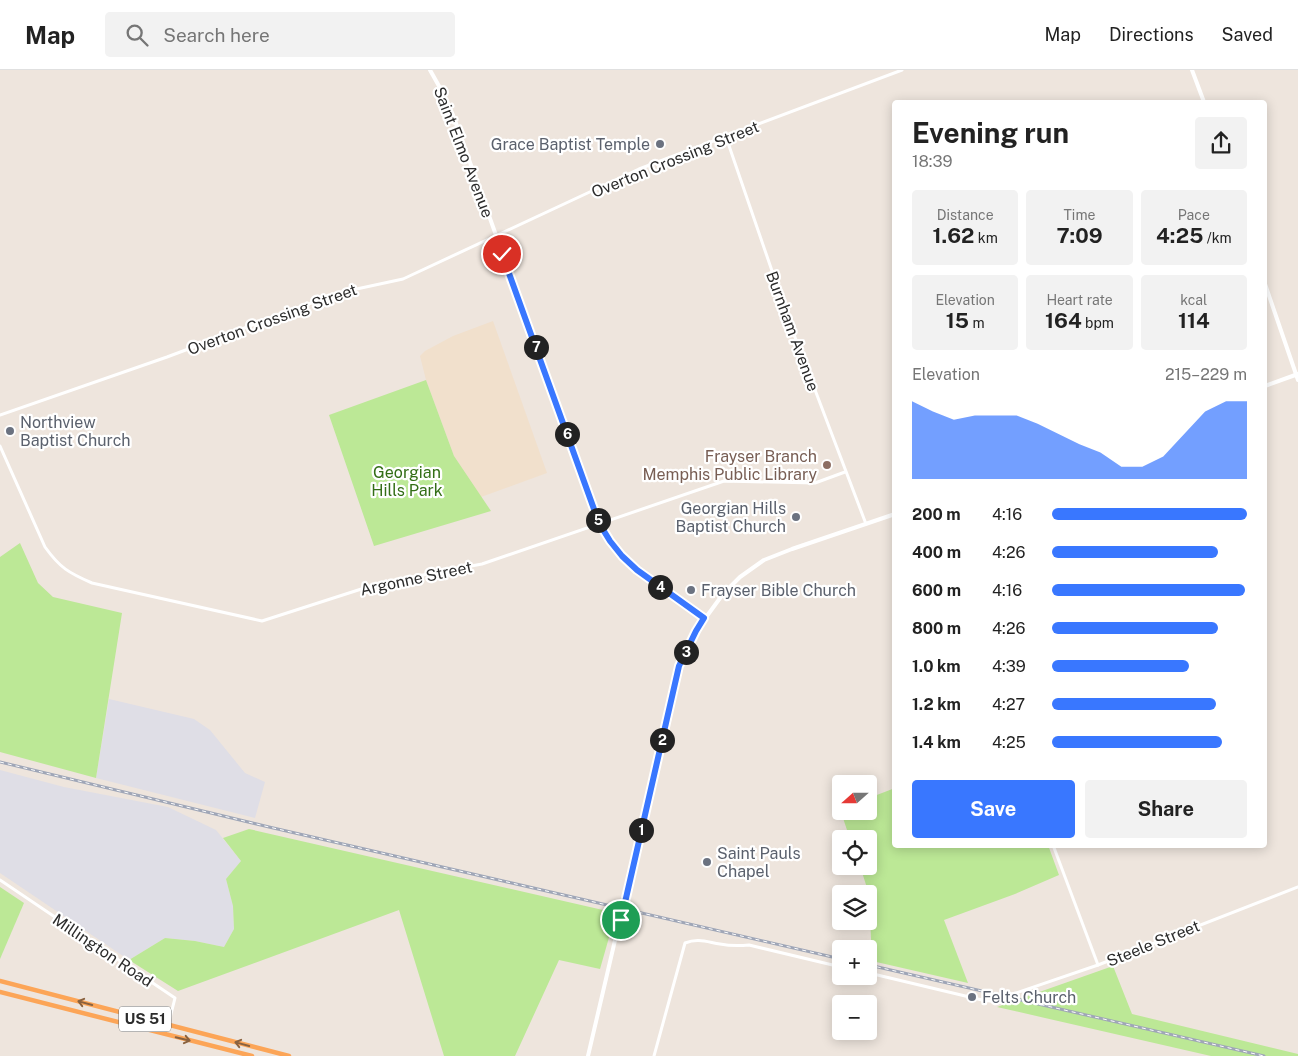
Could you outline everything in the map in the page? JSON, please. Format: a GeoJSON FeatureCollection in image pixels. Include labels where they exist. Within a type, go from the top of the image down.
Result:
{"type":"FeatureCollection","features":[{"type":"Feature","properties":{"kind":"highway","name":"US 51"},"geometry":{"type":"LineString","coordinates":[[0,981],[289,1056]]}},
{"type":"Feature","properties":{"kind":"highway","name":"US 51"},"geometry":{"type":"LineString","coordinates":[[0,992],[252,1056]]}},
{"type":"Feature","properties":{"kind":"main road","name":"Saint Elmo Avenue"},"geometry":{"type":"LineString","coordinates":[[430,70],[453,115],[599,523],[622,556],[637,570],[704,618]]}},
{"type":"Feature","properties":{"kind":"main road"},"geometry":{"type":"LineString","coordinates":[[1192,70],[1203,100]]}},
{"type":"Feature","properties":{"kind":"main road"},"geometry":{"type":"LineString","coordinates":[[1267,290],[1297,376],[1267,385]]}},
{"type":"Feature","properties":{"kind":"main road"},"geometry":{"type":"LineString","coordinates":[[588,1056],[679,666],[696,631],[723,594],[740,577],[764,560],[892,515]]}},
{"type":"Feature","properties":{"kind":"street","name":"Overton Crossing Street"},"geometry":{"type":"LineString","coordinates":[[0,415],[167,357],[338,293],[403,279],[640,170],[902,70]]}},
{"type":"Feature","properties":{"kind":"street","name":"Burnham Avenue"},"geometry":{"type":"LineString","coordinates":[[726,137],[793,332],[866,524]]}},
{"type":"Feature","properties":{"kind":"street","name":"Argonne Street"},"geometry":{"type":"LineString","coordinates":[[0,446],[45,547],[55,561],[70,573],[92,583],[262,621],[380,583],[482,564],[724,481],[815,483],[845,472]]}},
{"type":"Feature","properties":{"kind":"street"},"geometry":{"type":"LineString","coordinates":[[1054,848],[1098,965]]}},
{"type":"Feature","properties":{"kind":"street","name":"Millington Road"},"geometry":{"type":"LineString","coordinates":[[0,880],[175,998],[166,1034]]}},
{"type":"Feature","properties":{"kind":"street","name":"Steele Street"},"geometry":{"type":"LineString","coordinates":[[877,975],[982,1000],[998,1002],[1013,994],[1098,965],[1298,887]]}},
{"type":"Feature","properties":{"kind":"street"},"geometry":{"type":"LineString","coordinates":[[654,1056],[685,943],[701,939],[727,945],[749,945],[832,965]]}},
{"type":"Feature","properties":{"kind":"shaded area"},"geometry":{"type":"Polygon","coordinates":[[[493,321],[547,473],[481,497],[454,456],[426,380],[420,356],[425,351],[453,336],[493,321]]]}},
{"type":"Feature","properties":{"kind":"shaded area"},"geometry":{"type":"Polygon","coordinates":[[[109,699],[194,719],[210,730],[245,773],[265,782],[255,818],[96,778],[109,699]]]}},
{"type":"Feature","properties":{"kind":"shaded area"},"geometry":{"type":"Polygon","coordinates":[[[0,770],[64,787],[168,807],[216,830],[241,861],[226,879],[233,906],[234,929],[224,947],[195,941],[165,938],[129,960],[0,873],[0,770]]]}},
{"type":"Feature","properties":{"kind":"green space","name":"Georgian Hills Park"},"geometry":{"type":"Polygon","coordinates":[[[426,380],[454,456],[491,511],[374,546],[329,415],[426,380]]]}},
{"type":"Feature","properties":{"kind":"green space"},"geometry":{"type":"Polygon","coordinates":[[[20,543],[38,583],[53,597],[122,613],[96,778],[0,752],[0,557],[20,543]]]}},
{"type":"Feature","properties":{"kind":"green space"},"geometry":{"type":"Polygon","coordinates":[[[892,789],[892,848],[1049,848],[1059,875],[1015,894],[944,920],[968,983],[877,962],[877,940],[871,940],[871,930],[877,930],[877,885],[866,885],[863,875],[877,875],[877,830],[847,830],[844,820],[878,820],[878,795],[892,789]]]}},
{"type":"Feature","properties":{"kind":"green space"},"geometry":{"type":"Polygon","coordinates":[[[249,829],[616,913],[600,969],[559,960],[515,1056],[444,1056],[399,910],[178,991],[129,960],[165,938],[195,941],[224,947],[234,929],[233,906],[226,879],[241,861],[223,838],[249,829]]]}},
{"type":"Feature","properties":{"kind":"green space"},"geometry":{"type":"Polygon","coordinates":[[[0,887],[24,903],[0,959],[0,887]]]}},
{"type":"Feature","properties":{"kind":"green space"},"geometry":{"type":"Polygon","coordinates":[[[1113,966],[1132,1014],[1298,1054],[1298,1056],[1211,1056],[997,1007],[1113,966]]]}},
{"type":"Feature","properties":{"kind":"railway"},"geometry":{"type":"LineString","coordinates":[[0,762],[269,827],[832,957]]}},
{"type":"Feature","properties":{"kind":"railway"},"geometry":{"type":"LineString","coordinates":[[877,967],[1264,1056]]}},
{"type":"Feature","properties":{"kind":"place","name":"Grace Baptist Temple"},"geometry":{"type":"Point","coordinates":[660,144]}},
{"type":"Feature","properties":{"kind":"place","name":"Northview Baptist Church"},"geometry":{"type":"Point","coordinates":[10,431]}},
{"type":"Feature","properties":{"kind":"place","name":"Frayser Branch Memphis Public Library"},"geometry":{"type":"Point","coordinates":[827,465]}},
{"type":"Feature","properties":{"kind":"place","name":"Georgian Hills Baptist Church"},"geometry":{"type":"Point","coordinates":[796,517]}},
{"type":"Feature","properties":{"kind":"place","name":"Frayser Bible Church"},"geometry":{"type":"Point","coordinates":[691,590]}},
{"type":"Feature","properties":{"kind":"place","name":"Saint Pauls Chapel"},"geometry":{"type":"Point","coordinates":[707,862]}},
{"type":"Feature","properties":{"kind":"place","name":"Felts Church"},"geometry":{"type":"Point","coordinates":[972,997]}},
{"type":"Feature","properties":{"kind":"route"},"geometry":{"type":"LineString","coordinates":[[502,254],[599,523],[622,556],[637,570],[704,618],[679,666],[621,920]]}}]}
